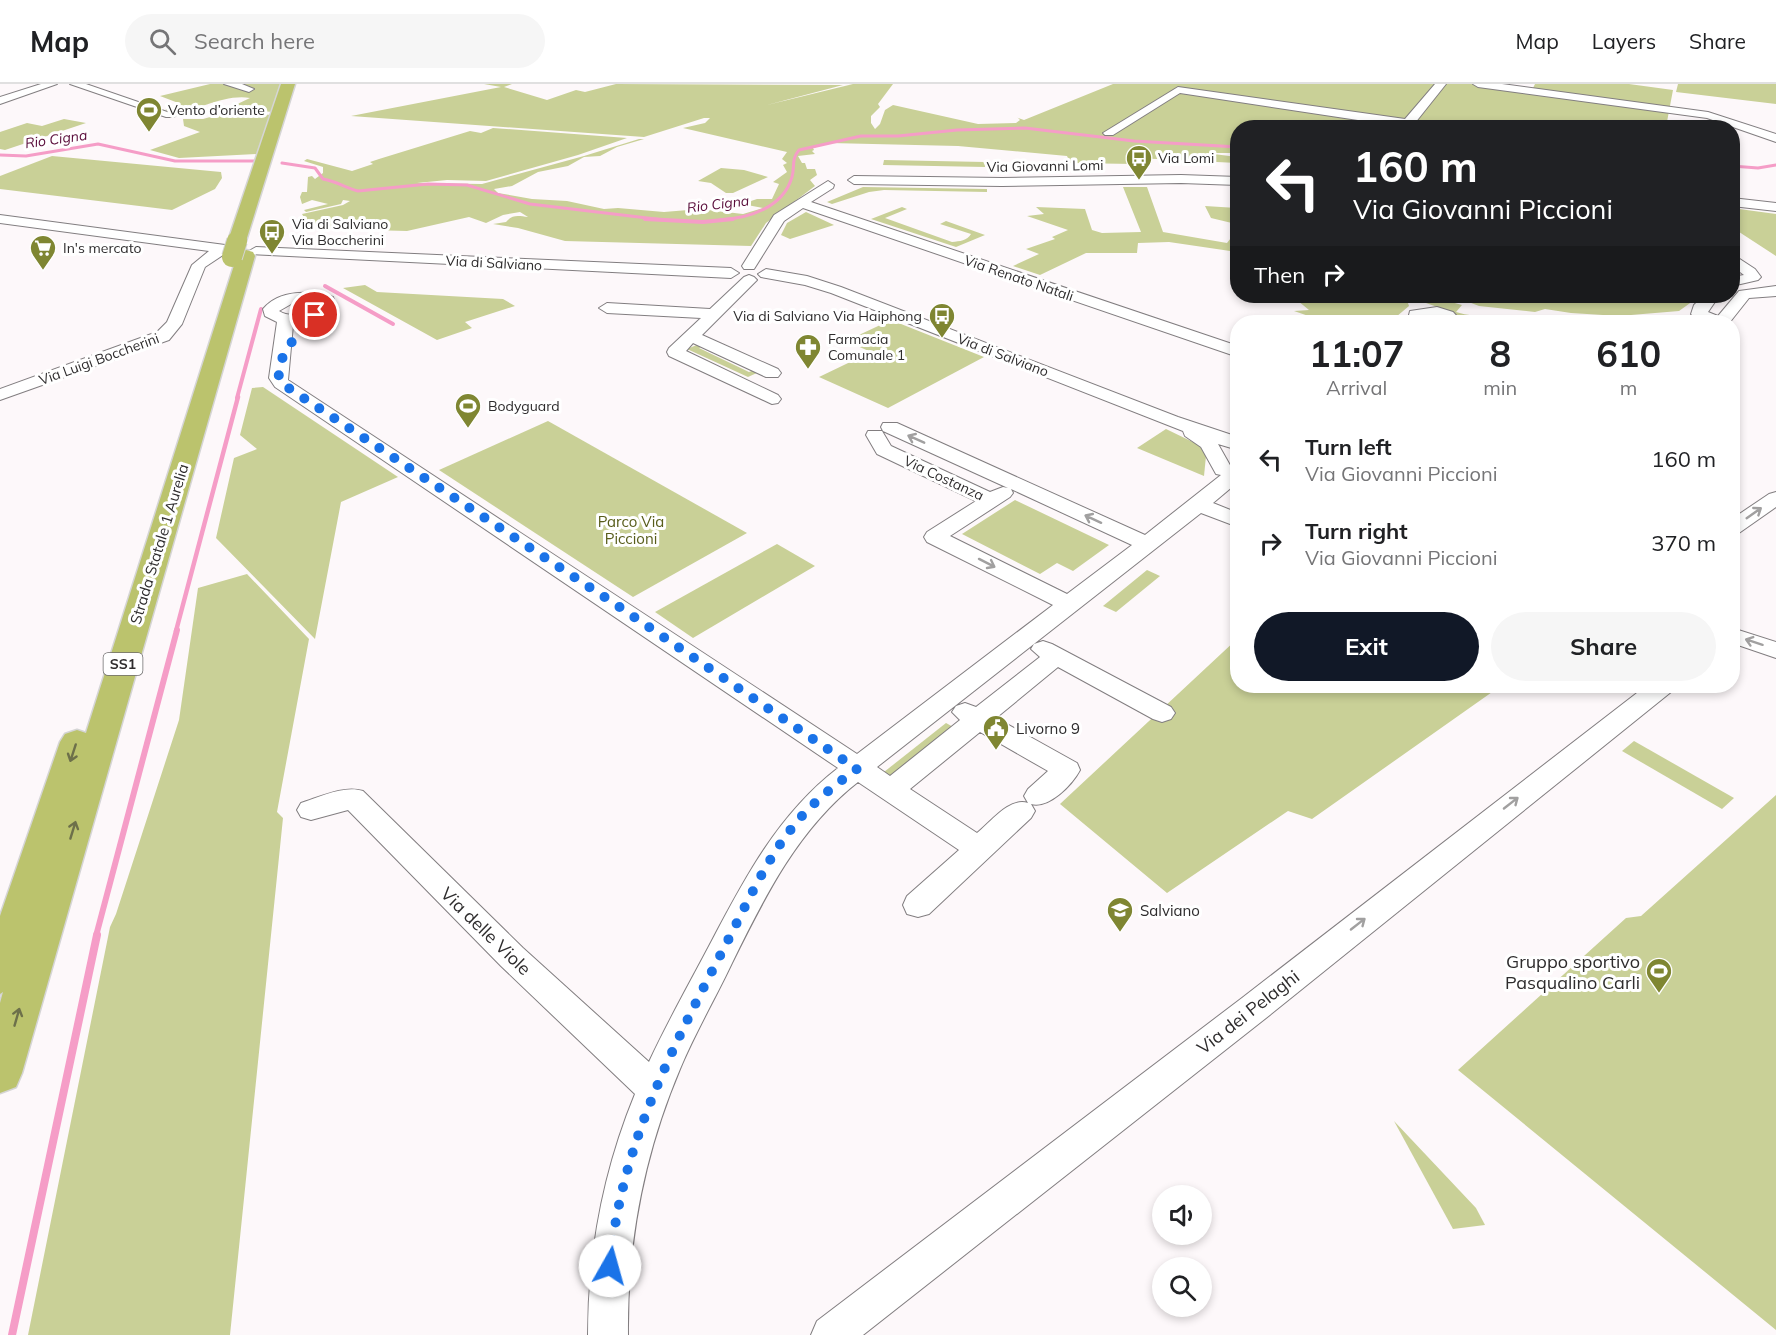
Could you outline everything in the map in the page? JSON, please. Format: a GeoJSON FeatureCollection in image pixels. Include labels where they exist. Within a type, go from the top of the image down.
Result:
{"type":"FeatureCollection","features":[{"type":"Feature","properties":{"kind":"highway","name":"Strada Statale 1 Aurelia"},"geometry":{"type":"LineString","coordinates":[[0,976],[266,170],[288,84]]}},
{"type":"Feature","properties":{"kind":"highway","name":"Strada Statale 1 Aurelia"},"geometry":{"type":"LineString","coordinates":[[275,141],[298,84]]}},
{"type":"Feature","properties":{"kind":"highway","name":"Strada Statale 1 Aurelia"},"geometry":{"type":"LineString","coordinates":[[0,1073],[239,249]]}},
{"type":"Feature","properties":{"kind":"street"},"geometry":{"type":"LineString","coordinates":[[0,101],[52,84]]}},
{"type":"Feature","properties":{"kind":"street"},"geometry":{"type":"LineString","coordinates":[[75,84],[170,116]]}},
{"type":"Feature","properties":{"kind":"street"},"geometry":{"type":"LineString","coordinates":[[229,84],[249,89]]}},
{"type":"Feature","properties":{"kind":"street"},"geometry":{"type":"LineString","coordinates":[[1410,120],[1441,84]]}},
{"type":"Feature","properties":{"kind":"street"},"geometry":{"type":"LineString","coordinates":[[1478,84],[1708,115],[1725,120]]}},
{"type":"Feature","properties":{"kind":"street"},"geometry":{"type":"LineString","coordinates":[[1109,133],[1178,90],[1373,120]]}},
{"type":"Feature","properties":{"kind":"street"},"geometry":{"type":"LineString","coordinates":[[1740,127],[1776,138]]}},
{"type":"Feature","properties":{"kind":"street","name":"Via Giovanni Lomi"},"geometry":{"type":"LineString","coordinates":[[801,203],[834,178],[844,185],[854,180],[1002,182],[1180,179],[1230,182]]}},
{"type":"Feature","properties":{"kind":"street"},"geometry":{"type":"LineString","coordinates":[[772,399],[675,352],[714,314],[749,273],[774,223],[801,203]]}},
{"type":"Feature","properties":{"kind":"street","name":"Via Renato Natali"},"geometry":{"type":"LineString","coordinates":[[801,203],[1230,349]]}},
{"type":"Feature","properties":{"kind":"street"},"geometry":{"type":"LineString","coordinates":[[1740,203],[1776,207]]}},
{"type":"Feature","properties":{"kind":"street","name":"Via di Salviano"},"geometry":{"type":"LineString","coordinates":[[0,219],[239,249],[731,273],[739,279],[749,273],[807,281],[836,290],[1171,421],[1230,441]]}},
{"type":"Feature","properties":{"kind":"street"},"geometry":{"type":"LineString","coordinates":[[10,232],[30,224]]}},
{"type":"Feature","properties":{"kind":"street","name":"Via Luigi Boccherini"},"geometry":{"type":"LineString","coordinates":[[0,395],[163,336],[174,324],[199,265],[239,249]]}},
{"type":"Feature","properties":{"kind":"street"},"geometry":{"type":"LineString","coordinates":[[1740,264],[1753,277],[1740,280]]}},
{"type":"Feature","properties":{"kind":"street"},"geometry":{"type":"LineString","coordinates":[[1740,299],[1744,294],[1776,291]]}},
{"type":"Feature","properties":{"kind":"street"},"geometry":{"type":"LineString","coordinates":[[283,357],[289,345],[315,315],[328,306],[327,300],[316,297],[298,297],[281,302],[271,309],[273,316],[286,319],[279,378],[281,383],[979,849]]}},
{"type":"Feature","properties":{"kind":"street"},"geometry":{"type":"LineString","coordinates":[[1702,315],[1699,314],[1704,303]]}},
{"type":"Feature","properties":{"kind":"street"},"geometry":{"type":"LineString","coordinates":[[1727,315],[1737,303]]}},
{"type":"Feature","properties":{"kind":"street"},"geometry":{"type":"LineString","coordinates":[[607,308],[714,314]]}},
{"type":"Feature","properties":{"kind":"street"},"geometry":{"type":"LineString","coordinates":[[1422,310],[1447,315]]}},
{"type":"Feature","properties":{"kind":"street"},"geometry":{"type":"LineString","coordinates":[[691,336],[772,373],[745,386]]}},
{"type":"Feature","properties":{"kind":"street"},"geometry":{"type":"LineString","coordinates":[[1171,421],[1209,444],[1230,498]]}},
{"type":"Feature","properties":{"kind":"street","name":"Via Costanza"},"geometry":{"type":"LineString","coordinates":[[1017,484],[992,501],[884,450],[882,431],[1017,484],[1147,543]]}},
{"type":"Feature","properties":{"kind":"street"},"geometry":{"type":"LineString","coordinates":[[608,1335],[607,1301],[611,1248],[629,1160],[654,1090],[679,1033],[771,858],[795,824],[812,805],[1224,480]]}},
{"type":"Feature","properties":{"kind":"street"},"geometry":{"type":"LineString","coordinates":[[1740,523],[1776,498]]}},
{"type":"Feature","properties":{"kind":"street"},"geometry":{"type":"LineString","coordinates":[[992,501],[935,537],[1069,604]]}},
{"type":"Feature","properties":{"kind":"street"},"geometry":{"type":"LineString","coordinates":[[1740,638],[1776,650]]}},
{"type":"Feature","properties":{"kind":"street"},"geometry":{"type":"LineString","coordinates":[[1024,639],[1162,713]]}},
{"type":"Feature","properties":{"kind":"street"},"geometry":{"type":"LineString","coordinates":[[890,790],[1057,656]]}},
{"type":"Feature","properties":{"kind":"street","name":"Via dei Pelaghi"},"geometry":{"type":"LineString","coordinates":[[831,1335],[1653,693]]}},
{"type":"Feature","properties":{"kind":"street"},"geometry":{"type":"LineString","coordinates":[[918,905],[1067,770],[945,701]]}},
{"type":"Feature","properties":{"kind":"street","name":"Via delle Viole"},"geometry":{"type":"LineString","coordinates":[[311,810],[353,798],[512,957],[654,1090]]}},
{"type":"Feature","properties":{"kind":"green space"},"geometry":{"type":"Polygon","coordinates":[[[210,84],[282,84],[274,112],[227,109],[250,98],[239,97],[184,111],[165,110],[181,104],[160,96],[210,84]]]}},
{"type":"Feature","properties":{"kind":"green space"},"geometry":{"type":"Polygon","coordinates":[[[484,84],[512,84],[504,87],[547,100],[576,90],[585,92],[616,84],[843,85],[767,105],[853,84],[893,84],[878,104],[880,107],[871,116],[871,123],[875,129],[880,124],[885,110],[893,105],[978,124],[1016,123],[1020,120],[1018,118],[992,109],[1024,120],[1113,84],[1488,84],[1532,90],[1535,84],[1629,84],[1673,90],[1667,120],[1230,120],[1230,153],[1206,153],[1230,156],[1230,163],[1136,158],[1134,164],[1070,163],[1067,156],[958,146],[830,143],[813,148],[812,151],[815,154],[798,156],[807,169],[815,169],[817,175],[810,180],[815,186],[766,223],[751,246],[565,241],[518,228],[493,224],[506,222],[513,217],[528,217],[520,212],[503,215],[486,223],[469,217],[407,231],[331,229],[308,224],[302,214],[343,205],[350,201],[343,200],[341,204],[306,212],[304,210],[328,204],[312,200],[302,204],[300,197],[302,192],[307,192],[308,177],[312,176],[315,179],[323,173],[323,167],[304,161],[307,159],[352,171],[373,164],[370,162],[470,131],[481,133],[493,128],[627,138],[578,155],[486,181],[447,180],[417,183],[482,184],[644,139],[617,147],[600,156],[584,157],[568,166],[538,172],[512,186],[494,189],[498,193],[532,199],[567,201],[604,209],[664,212],[700,209],[743,214],[763,208],[742,204],[757,199],[772,199],[779,184],[773,182],[787,172],[783,165],[787,163],[782,159],[787,152],[683,128],[705,123],[710,118],[644,137],[351,116],[501,87],[484,84]]]}},
{"type":"Feature","properties":{"kind":"green space"},"geometry":{"type":"Polygon","coordinates":[[[1678,84],[1776,84],[1776,104],[1676,92],[1678,84]]]}},
{"type":"Feature","properties":{"kind":"green space"},"geometry":{"type":"Polygon","coordinates":[[[228,112],[272,115],[257,154],[179,158],[150,150],[200,132],[184,126],[183,119],[203,119],[228,112]]]}},
{"type":"Feature","properties":{"kind":"green space"},"geometry":{"type":"Polygon","coordinates":[[[64,119],[86,123],[5,150],[0,149],[0,132],[27,123],[42,126],[64,119]]]}},
{"type":"Feature","properties":{"kind":"green space"},"geometry":{"type":"Polygon","coordinates":[[[52,156],[221,172],[222,178],[215,189],[172,210],[0,189],[0,176],[52,156]]]}},
{"type":"Feature","properties":{"kind":"green space"},"geometry":{"type":"Polygon","coordinates":[[[884,160],[985,162],[985,167],[883,165],[884,160]]]}},
{"type":"Feature","properties":{"kind":"green space"},"geometry":{"type":"Polygon","coordinates":[[[721,168],[744,170],[768,177],[733,193],[726,193],[711,183],[698,181],[721,168]]]}},
{"type":"Feature","properties":{"kind":"green space"},"geometry":{"type":"Polygon","coordinates":[[[863,187],[987,189],[987,192],[884,190],[869,192],[832,204],[827,202],[863,187]]]}},
{"type":"Feature","properties":{"kind":"green space"},"geometry":{"type":"Polygon","coordinates":[[[1123,187],[1147,187],[1163,232],[1227,243],[1230,239],[1230,251],[1169,242],[1138,243],[1137,253],[1086,253],[1040,275],[1013,266],[1039,254],[1026,249],[1055,239],[1052,237],[1068,230],[1027,216],[1044,214],[1036,207],[1085,209],[1092,230],[1102,233],[1141,232],[1123,187]]]}},
{"type":"Feature","properties":{"kind":"green space"},"geometry":{"type":"Polygon","coordinates":[[[1205,206],[1230,208],[1230,223],[1211,218],[1205,206]]]}},
{"type":"Feature","properties":{"kind":"green space"},"geometry":{"type":"Polygon","coordinates":[[[902,207],[907,209],[885,218],[952,242],[965,239],[971,234],[940,224],[946,221],[985,235],[956,247],[871,219],[902,207]]]}},
{"type":"Feature","properties":{"kind":"green space"},"geometry":{"type":"Polygon","coordinates":[[[1740,209],[1776,214],[1776,256],[1740,233],[1740,209]]]}},
{"type":"Feature","properties":{"kind":"green space"},"geometry":{"type":"Polygon","coordinates":[[[806,212],[834,225],[790,239],[781,235],[787,223],[806,212]]]}},
{"type":"Feature","properties":{"kind":"green space"},"geometry":{"type":"Polygon","coordinates":[[[365,285],[377,292],[503,299],[515,306],[465,322],[472,328],[437,340],[343,288],[365,285]]]}},
{"type":"Feature","properties":{"kind":"green space"},"geometry":{"type":"Polygon","coordinates":[[[1300,303],[1408,303],[1409,306],[1398,315],[1306,315],[1294,311],[1309,310],[1300,303]]]}},
{"type":"Feature","properties":{"kind":"green space"},"geometry":{"type":"Polygon","coordinates":[[[1426,303],[1455,303],[1462,305],[1456,312],[1473,315],[1451,315],[1443,309],[1426,303]]]}},
{"type":"Feature","properties":{"kind":"green space"},"geometry":{"type":"Polygon","coordinates":[[[1471,303],[1690,303],[1679,311],[1631,315],[1571,313],[1545,309],[1535,312],[1479,306],[1471,303]]]}},
{"type":"Feature","properties":{"kind":"green space"},"geometry":{"type":"Polygon","coordinates":[[[891,320],[984,357],[888,408],[819,377],[871,352],[846,341],[891,320]]]}},
{"type":"Feature","properties":{"kind":"green space"},"geometry":{"type":"Polygon","coordinates":[[[699,344],[704,346],[699,348],[749,372],[754,370],[759,372],[748,377],[687,349],[699,344]]]}},
{"type":"Feature","properties":{"kind":"green space"},"geometry":{"type":"Polygon","coordinates":[[[263,387],[398,477],[341,502],[315,639],[216,538],[234,458],[257,449],[240,435],[252,388],[263,387]]]}},
{"type":"Feature","properties":{"kind":"green space","name":"Parco Via Piccioni"},"geometry":{"type":"Polygon","coordinates":[[[548,421],[747,533],[633,597],[439,470],[548,421]]]}},
{"type":"Feature","properties":{"kind":"green space"},"geometry":{"type":"Polygon","coordinates":[[[1166,429],[1199,445],[1206,456],[1204,476],[1137,448],[1166,429]]]}},
{"type":"Feature","properties":{"kind":"green space"},"geometry":{"type":"Polygon","coordinates":[[[1015,500],[1109,545],[1073,571],[1057,563],[1040,574],[962,534],[1015,500]]]}},
{"type":"Feature","properties":{"kind":"green space"},"geometry":{"type":"Polygon","coordinates":[[[777,544],[815,566],[693,638],[655,612],[777,544]]]}},
{"type":"Feature","properties":{"kind":"green space"},"geometry":{"type":"Polygon","coordinates":[[[1147,570],[1160,576],[1116,612],[1103,606],[1147,570]]]}},
{"type":"Feature","properties":{"kind":"green space"},"geometry":{"type":"Polygon","coordinates":[[[247,574],[309,639],[277,812],[283,818],[230,1335],[28,1335],[110,927],[179,720],[198,588],[247,574]]]}},
{"type":"Feature","properties":{"kind":"green space"},"geometry":{"type":"Polygon","coordinates":[[[1230,646],[1230,693],[1491,693],[1312,819],[1288,811],[1167,893],[1060,804],[1230,646]]]}},
{"type":"Feature","properties":{"kind":"green space"},"geometry":{"type":"Polygon","coordinates":[[[946,723],[955,728],[892,778],[884,772],[946,723]]]}},
{"type":"Feature","properties":{"kind":"green space"},"geometry":{"type":"Polygon","coordinates":[[[1634,741],[1734,798],[1722,809],[1622,751],[1634,741]]]}},
{"type":"Feature","properties":{"kind":"green space","name":"Gruppo sportivo Pasqualino Carli"},"geometry":{"type":"Polygon","coordinates":[[[1776,795],[1776,1330],[1458,1070],[1626,918],[1641,916],[1776,795]]]}},
{"type":"Feature","properties":{"kind":"green space"},"geometry":{"type":"Polygon","coordinates":[[[1394,1121],[1476,1208],[1485,1225],[1453,1229],[1394,1121]]]}},
{"type":"Feature","properties":{"kind":"waterway","name":"Rio Cigna"},"geometry":{"type":"LineString","coordinates":[[720,220],[753,214],[773,204],[781,197],[788,188],[794,160],[799,150],[861,136],[898,136],[957,130],[1025,128],[1134,141],[1230,147]]}},
{"type":"Feature","properties":{"kind":"waterway","name":"Rio Cigna"},"geometry":{"type":"LineString","coordinates":[[0,155],[26,156],[98,144],[175,161],[257,161]]}},
{"type":"Feature","properties":{"kind":"waterway","name":"Rio Cigna"},"geometry":{"type":"LineString","coordinates":[[282,163],[315,168],[323,179],[358,191],[428,184],[467,185],[530,204],[664,220]]}},
{"type":"Feature","properties":{"kind":"waterway","name":"Rio Cigna"},"geometry":{"type":"LineString","coordinates":[[1740,167],[1758,168],[1776,165]]}},
{"type":"Feature","properties":{"kind":"waterway","name":"Rio Cigna"},"geometry":{"type":"LineString","coordinates":[[645,219],[664,220]]}},
{"type":"Feature","properties":{"kind":"waterway","name":"Rio Cigna"},"geometry":{"type":"LineString","coordinates":[[664,220],[703,222],[733,219]]}},
{"type":"Feature","properties":{"kind":"waterway"},"geometry":{"type":"LineString","coordinates":[[325,286],[393,324]]}},
{"type":"Feature","properties":{"kind":"waterway"},"geometry":{"type":"LineString","coordinates":[[237,398],[261,309]]}},
{"type":"Feature","properties":{"kind":"waterway"},"geometry":{"type":"LineString","coordinates":[[176,631],[238,397]]}},
{"type":"Feature","properties":{"kind":"waterway"},"geometry":{"type":"LineString","coordinates":[[96,936],[177,630]]}},
{"type":"Feature","properties":{"kind":"waterway"},"geometry":{"type":"LineString","coordinates":[[12,1335],[97,935]]}},
{"type":"Feature","properties":{"kind":"place","name":"Vento d’oriente"},"geometry":{"type":"Point","coordinates":[149,133]}},
{"type":"Feature","properties":{"kind":"place","name":"Via Lomi"},"geometry":{"type":"Point","coordinates":[1139,181]}},
{"type":"Feature","properties":{"kind":"place","name":"Via di Salviano Via Boccherini"},"geometry":{"type":"Point","coordinates":[272,255]}},
{"type":"Feature","properties":{"kind":"place","name":"In's mercato"},"geometry":{"type":"Point","coordinates":[43,271]}},
{"type":"Feature","properties":{"kind":"place","name":"Via di Salviano Via Haiphong"},"geometry":{"type":"Point","coordinates":[942,339]}},
{"type":"Feature","properties":{"kind":"place","name":"Farmacia Comunale 1"},"geometry":{"type":"Point","coordinates":[808,370]}},
{"type":"Feature","properties":{"kind":"place","name":"Bodyguard"},"geometry":{"type":"Point","coordinates":[468,429]}},
{"type":"Feature","properties":{"kind":"place","name":"Livorno 9"},"geometry":{"type":"Point","coordinates":[996,751]}},
{"type":"Feature","properties":{"kind":"place","name":"Salviano"},"geometry":{"type":"Point","coordinates":[1120,933]}},
{"type":"Feature","properties":{"kind":"place","name":"Gruppo sportivo Pasqualino Carli"},"geometry":{"type":"Point","coordinates":[1659,994]}},
{"type":"Feature","properties":{"kind":"route"},"geometry":{"type":"LineString","coordinates":[[315,315],[289,345],[283,357],[279,378],[281,383],[618,606],[857,769],[812,805],[795,824],[771,858],[679,1033],[654,1090],[629,1160],[611,1248],[610,1266]]}}]}
